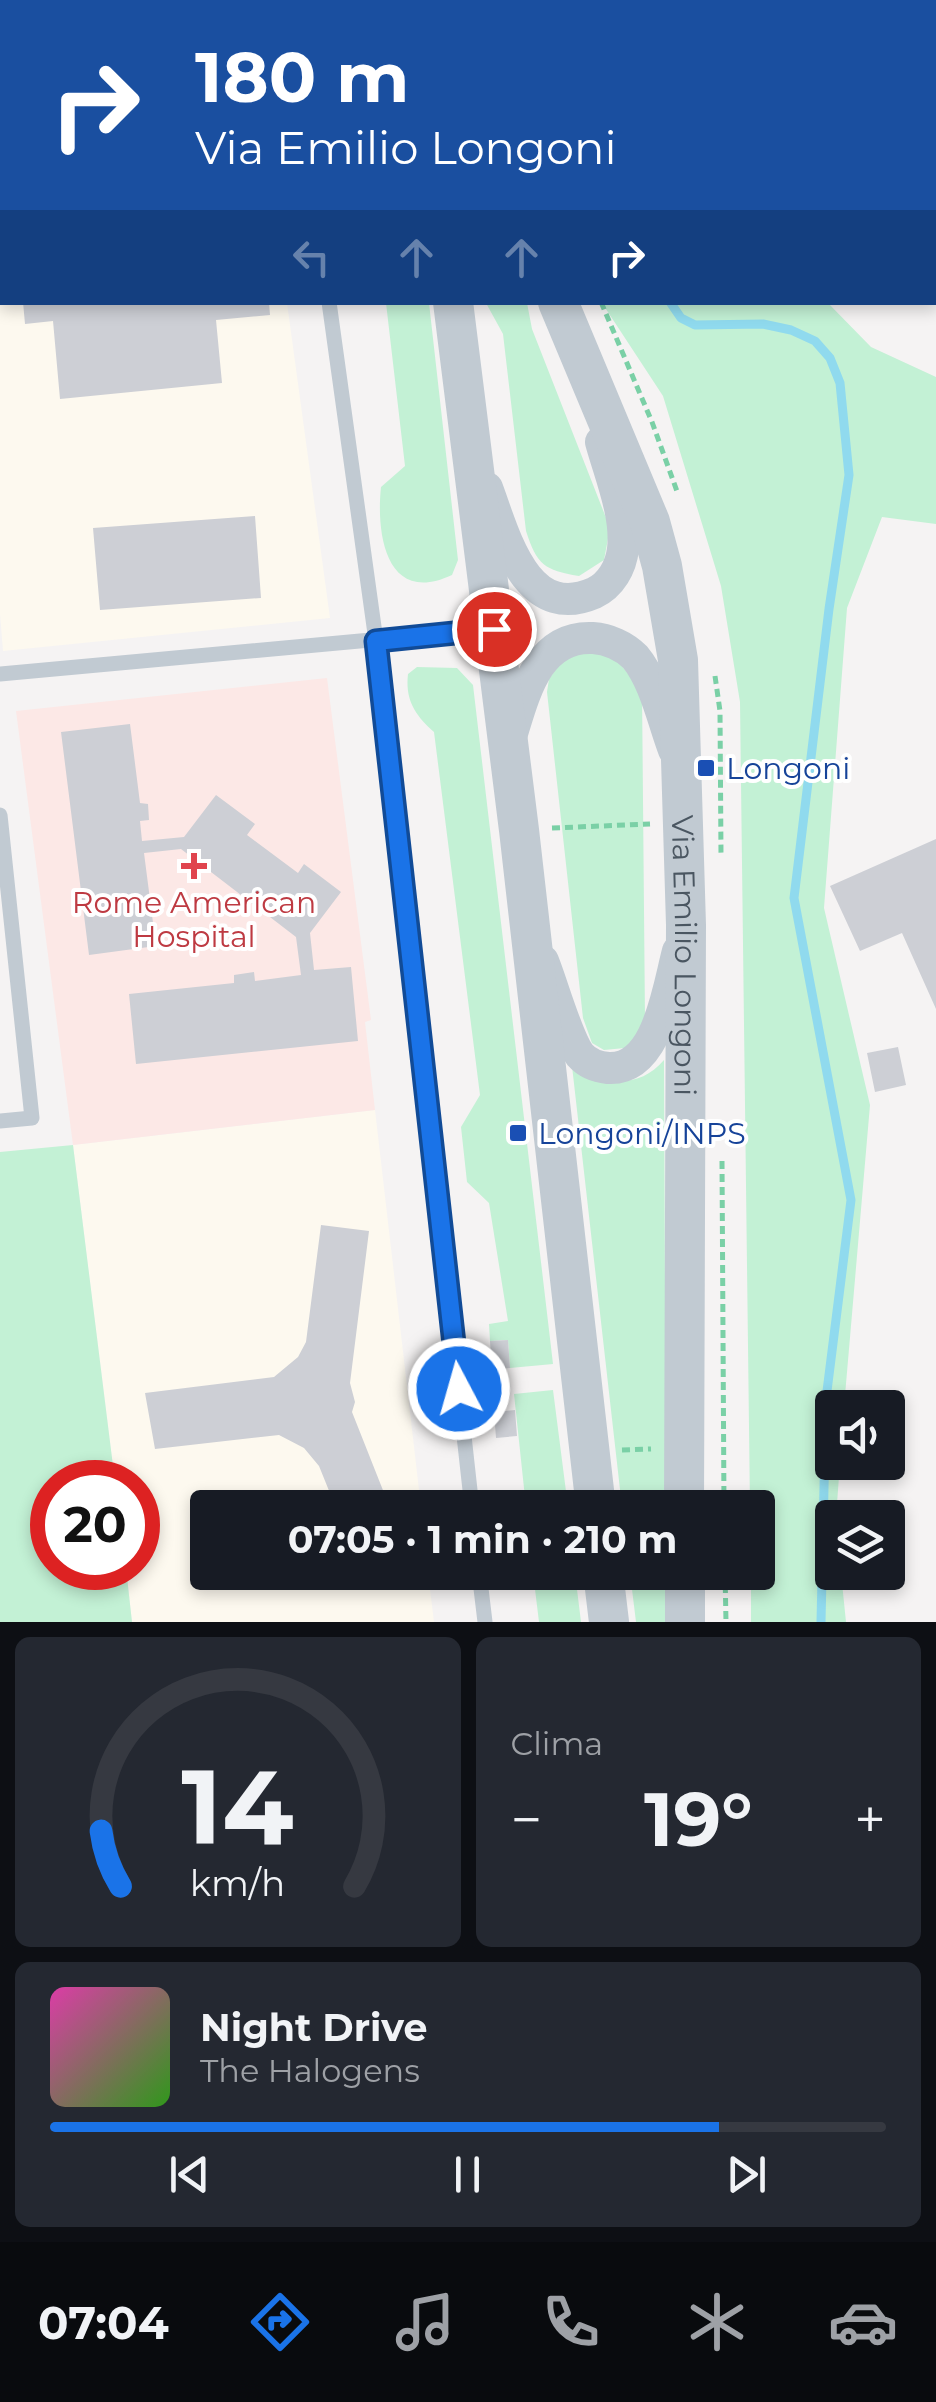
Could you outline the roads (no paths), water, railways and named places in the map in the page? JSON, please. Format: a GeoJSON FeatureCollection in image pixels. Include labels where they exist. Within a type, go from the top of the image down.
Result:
{"type":"FeatureCollection","features":[{"type":"Feature","properties":{"kind":"street"},"geometry":{"type":"LineString","coordinates":[[454,305],[594,1490]]}},
{"type":"Feature","properties":{"kind":"street"},"geometry":{"type":"LineString","coordinates":[[470,442],[509,548],[526,578],[550,594],[571,598],[594,593],[606,584],[624,545],[620,518],[566,320]]}},
{"type":"Feature","properties":{"kind":"street","name":"Via Emilio Longoni"},"geometry":{"type":"LineString","coordinates":[[566,320],[632,473],[662,566],[678,660],[686,925],[684,1490]]}},
{"type":"Feature","properties":{"kind":"street"},"geometry":{"type":"LineString","coordinates":[[508,745],[525,694],[544,657],[574,640],[601,639],[623,648],[642,670],[682,773]]}},
{"type":"Feature","properties":{"kind":"street"},"geometry":{"type":"LineString","coordinates":[[530,924],[579,1054],[595,1066],[608,1068],[631,1063],[650,1043],[686,925]]}},
{"type":"Feature","properties":{"kind":"street"},"geometry":{"type":"LineString","coordinates":[[605,1590],[609,1622]]}},
{"type":"Feature","properties":{"kind":"street"},"geometry":{"type":"LineString","coordinates":[[684,1590],[685,1622]]}},
{"type":"Feature","properties":{"kind":"lane"},"geometry":{"type":"LineString","coordinates":[[329,305],[376,641],[470,1490]]}},
{"type":"Feature","properties":{"kind":"lane"},"geometry":{"type":"LineString","coordinates":[[0,674],[494,629]]}},
{"type":"Feature","properties":{"kind":"lane"},"geometry":{"type":"LineString","coordinates":[[0,815],[32,1118],[0,1121]]}},
{"type":"Feature","properties":{"kind":"lane"},"geometry":{"type":"LineString","coordinates":[[481,1590],[485,1622]]}},
{"type":"Feature","properties":{"kind":"waterway"},"geometry":{"type":"LineString","coordinates":[[672,305],[681,318],[695,325],[763,324],[815,341],[830,358],[840,383],[849,475],[794,898],[851,1200],[826,1399],[821,1622]]}},
{"type":"Feature","properties":{"kind":"place","name":"Longoni"},"geometry":{"type":"Point","coordinates":[706,768]}},
{"type":"Feature","properties":{"kind":"place","name":"Rome American Hospital"},"geometry":{"type":"Point","coordinates":[194,866]}},
{"type":"Feature","properties":{"kind":"place","name":"Longoni/INPS"},"geometry":{"type":"Point","coordinates":[518,1133]}}]}
